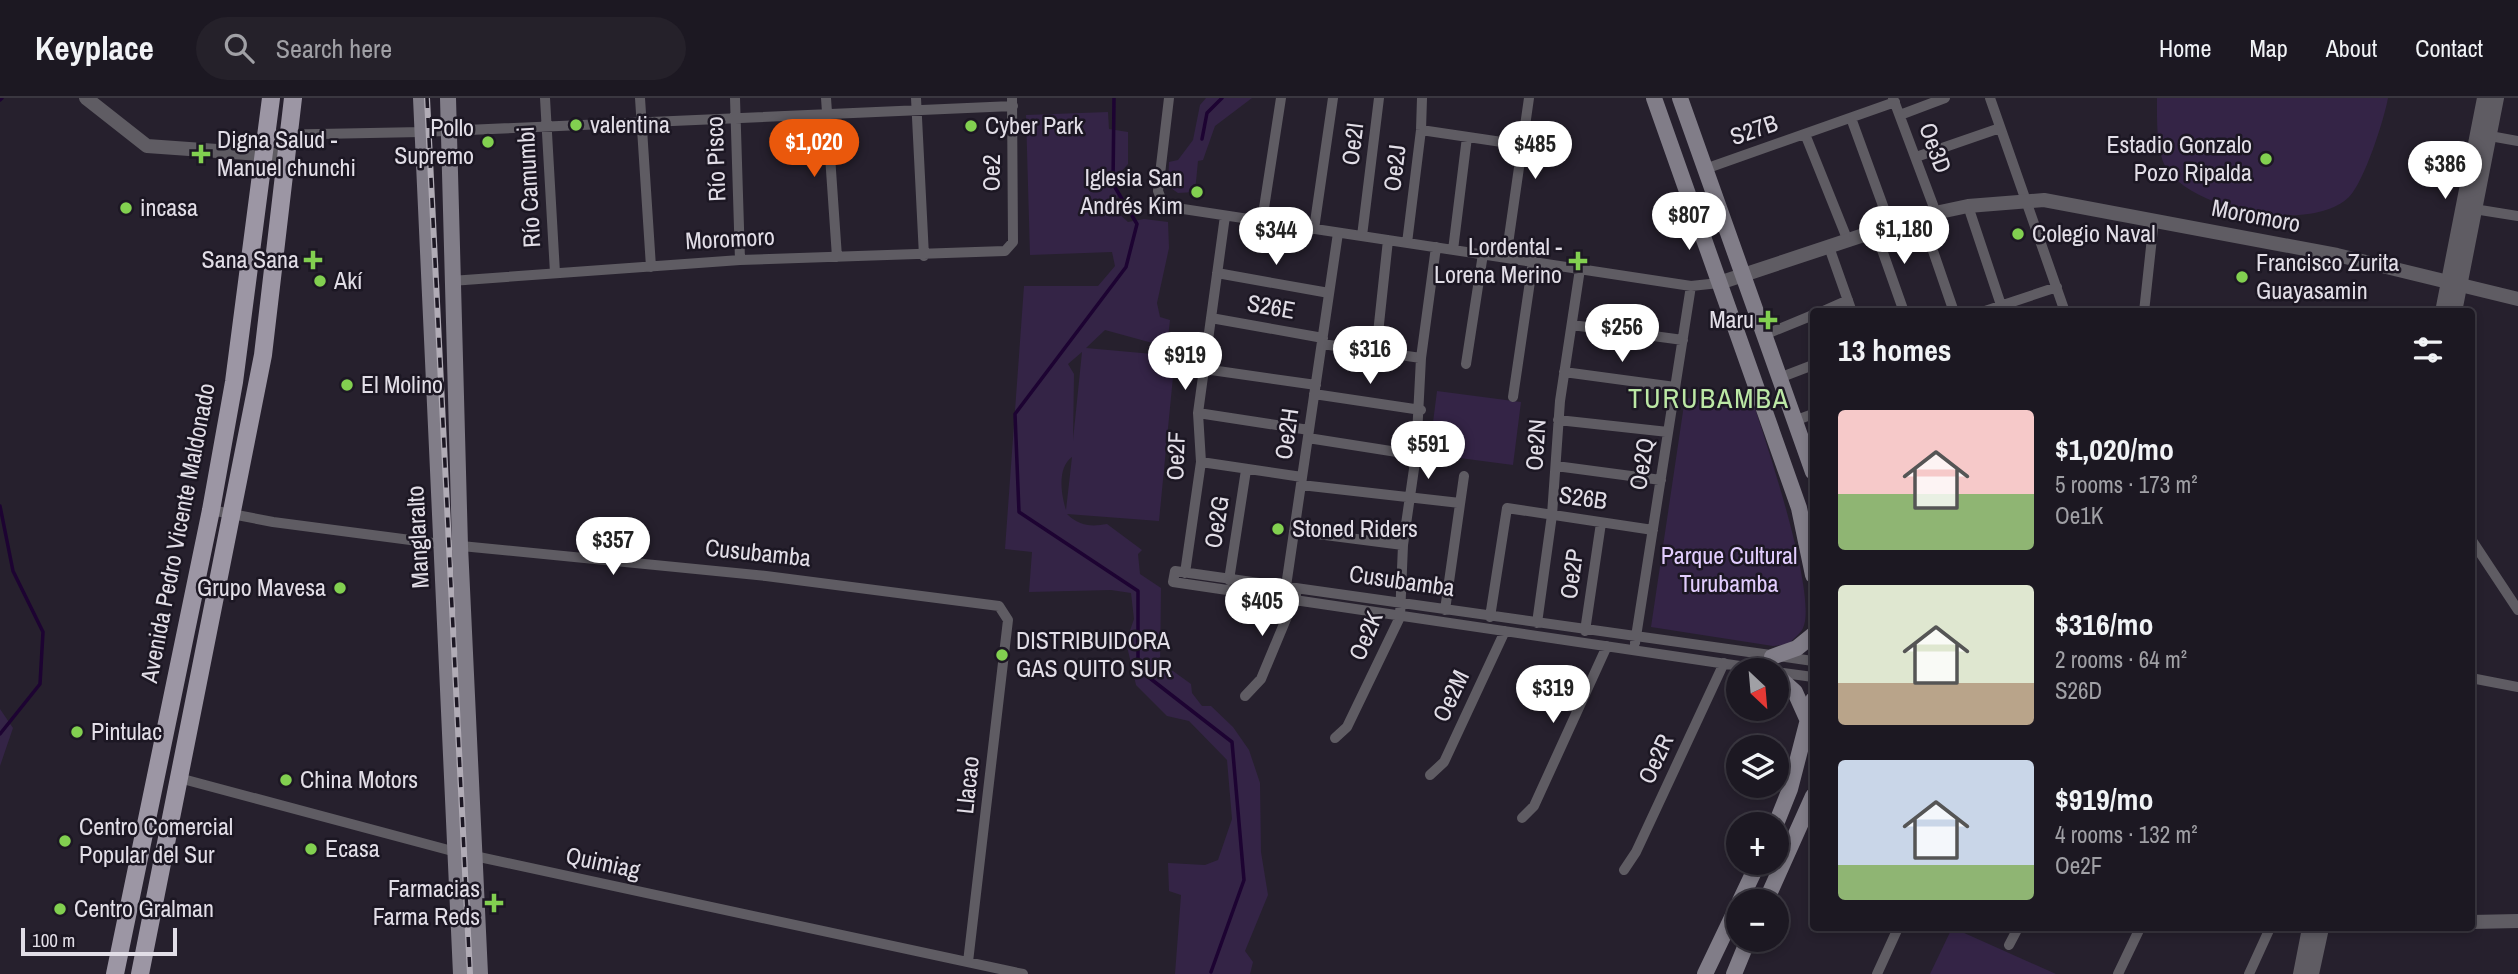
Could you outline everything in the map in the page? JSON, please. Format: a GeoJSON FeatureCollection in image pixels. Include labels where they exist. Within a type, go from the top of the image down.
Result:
{"type":"FeatureCollection","features":[{"type":"Feature","properties":{"kind":"main road","name":"Avenida Pedro Vicente Maldonado"},"geometry":{"type":"LineString","coordinates":[[114,974],[211,510],[235,370],[271,98]]}},
{"type":"Feature","properties":{"kind":"main road","name":"Avenida Pedro Vicente Maldonado"},"geometry":{"type":"LineString","coordinates":[[141,974],[263,355],[293,98]]}},
{"type":"Feature","properties":{"kind":"main road","name":"Manglaralto"},"geometry":{"type":"LineString","coordinates":[[421,98],[461,974]]}},
{"type":"Feature","properties":{"kind":"main road","name":"Manglaralto"},"geometry":{"type":"LineString","coordinates":[[448,98],[460,545],[480,974]]}},
{"type":"Feature","properties":{"kind":"main road"},"geometry":{"type":"LineString","coordinates":[[1654,98],[1799,508],[1810,561]]}},
{"type":"Feature","properties":{"kind":"main road"},"geometry":{"type":"LineString","coordinates":[[1680,98],[1810,462]]}},
{"type":"Feature","properties":{"kind":"main road"},"geometry":{"type":"LineString","coordinates":[[1785,658],[1810,637]]}},
{"type":"Feature","properties":{"kind":"main road"},"geometry":{"type":"LineString","coordinates":[[1789,685],[1795,692],[1808,723]]}},
{"type":"Feature","properties":{"kind":"main road"},"geometry":{"type":"LineString","coordinates":[[1781,812],[1790,789],[1810,714]]}},
{"type":"Feature","properties":{"kind":"main road"},"geometry":{"type":"LineString","coordinates":[[1771,889],[1810,803]]}},
{"type":"Feature","properties":{"kind":"main road"},"geometry":{"type":"LineString","coordinates":[[1705,974],[1726,930]]}},
{"type":"Feature","properties":{"kind":"main road"},"geometry":{"type":"LineString","coordinates":[[1734,974],[1743,952]]}},
{"type":"Feature","properties":{"kind":"street"},"geometry":{"type":"LineString","coordinates":[[86,98],[148,146],[286,156]]}},
{"type":"Feature","properties":{"kind":"street","name":"Río Camumbi"},"geometry":{"type":"LineString","coordinates":[[545,98],[555,273]]}},
{"type":"Feature","properties":{"kind":"street"},"geometry":{"type":"LineString","coordinates":[[640,98],[651,267]]}},
{"type":"Feature","properties":{"kind":"street","name":"Río Pisco"},"geometry":{"type":"LineString","coordinates":[[735,98],[740,260]]}},
{"type":"Feature","properties":{"kind":"street"},"geometry":{"type":"LineString","coordinates":[[826,98],[837,257]]}},
{"type":"Feature","properties":{"kind":"street","name":"Moromoro"},"geometry":{"type":"LineString","coordinates":[[1169,98],[1158,191],[1162,201],[1170,207],[1691,286],[1743,277],[1921,216],[1968,206],[2044,200],[2337,255],[2518,299]]}},
{"type":"Feature","properties":{"kind":"street"},"geometry":{"type":"LineString","coordinates":[[1262,221],[1281,98]]}},
{"type":"Feature","properties":{"kind":"street"},"geometry":{"type":"LineString","coordinates":[[1314,229],[1333,98]]}},
{"type":"Feature","properties":{"kind":"street","name":"Oe2I"},"geometry":{"type":"LineString","coordinates":[[1362,236],[1379,98]]}},
{"type":"Feature","properties":{"kind":"street","name":"Oe2J"},"geometry":{"type":"LineString","coordinates":[[1407,243],[1421,130],[1422,98]]}},
{"type":"Feature","properties":{"kind":"street"},"geometry":{"type":"LineString","coordinates":[[1506,258],[1528,98]]}},
{"type":"Feature","properties":{"kind":"street"},"geometry":{"type":"LineString","coordinates":[[1900,115],[1945,98]]}},
{"type":"Feature","properties":{"kind":"street"},"geometry":{"type":"LineString","coordinates":[[1990,98],[2064,308]]}},
{"type":"Feature","properties":{"kind":"street"},"geometry":{"type":"LineString","coordinates":[[2455,308],[2453,284],[2484,98]]}},
{"type":"Feature","properties":{"kind":"street"},"geometry":{"type":"LineString","coordinates":[[2444,308],[2474,209],[2497,98]]}},
{"type":"Feature","properties":{"kind":"street","name":"S27B"},"geometry":{"type":"LineString","coordinates":[[1705,169],[1851,118],[1894,100]]}},
{"type":"Feature","properties":{"kind":"street","name":"Oe3D"},"geometry":{"type":"LineString","coordinates":[[1894,100],[1936,213]]}},
{"type":"Feature","properties":{"kind":"street"},"geometry":{"type":"LineString","coordinates":[[266,135],[422,132],[826,114],[916,104],[1012,102]]}},
{"type":"Feature","properties":{"kind":"street","name":"Oe2"},"geometry":{"type":"LineString","coordinates":[[1011,248],[1012,102]]}},
{"type":"Feature","properties":{"kind":"street"},"geometry":{"type":"LineString","coordinates":[[916,104],[924,256]]}},
{"type":"Feature","properties":{"kind":"street"},"geometry":{"type":"LineString","coordinates":[[1851,118],[1890,225]]}},
{"type":"Feature","properties":{"kind":"street"},"geometry":{"type":"LineString","coordinates":[[1916,157],[2000,128]]}},
{"type":"Feature","properties":{"kind":"street"},"geometry":{"type":"LineString","coordinates":[[1421,130],[1522,145]]}},
{"type":"Feature","properties":{"kind":"street"},"geometry":{"type":"LineString","coordinates":[[1805,134],[1847,241]]}},
{"type":"Feature","properties":{"kind":"street"},"geometry":{"type":"LineString","coordinates":[[2490,136],[2518,141]]}},
{"type":"Feature","properties":{"kind":"street"},"geometry":{"type":"LineString","coordinates":[[1453,250],[1467,138]]}},
{"type":"Feature","properties":{"kind":"street"},"geometry":{"type":"LineString","coordinates":[[1968,206],[2001,305]]}},
{"type":"Feature","properties":{"kind":"street"},"geometry":{"type":"LineString","coordinates":[[2474,209],[2518,216]]}},
{"type":"Feature","properties":{"kind":"street","name":"Oe2F"},"geometry":{"type":"LineString","coordinates":[[1185,573],[1201,462],[1198,413],[1225,216]]}},
{"type":"Feature","properties":{"kind":"street"},"geometry":{"type":"LineString","coordinates":[[1921,216],[1953,308]]}},
{"type":"Feature","properties":{"kind":"street"},"geometry":{"type":"LineString","coordinates":[[2144,308],[2154,219]]}},
{"type":"Feature","properties":{"kind":"street"},"geometry":{"type":"LineString","coordinates":[[1875,230],[1903,308]]}},
{"type":"Feature","properties":{"kind":"street","name":"Oe2H"},"geometry":{"type":"LineString","coordinates":[[1245,696],[1261,679],[1289,601],[1294,531],[1338,233]]}},
{"type":"Feature","properties":{"kind":"street"},"geometry":{"type":"LineString","coordinates":[[1376,352],[1388,240]]}},
{"type":"Feature","properties":{"kind":"street","name":"Oe2K"},"geometry":{"type":"LineString","coordinates":[[1335,738],[1347,727],[1400,617],[1403,545],[1421,410],[1421,358],[1436,247]]}},
{"type":"Feature","properties":{"kind":"street"},"geometry":{"type":"LineString","coordinates":[[1829,247],[1850,306]]}},
{"type":"Feature","properties":{"kind":"street","name":"Moromoro"},"geometry":{"type":"LineString","coordinates":[[451,281],[740,260],[924,256],[1011,248]]}},
{"type":"Feature","properties":{"kind":"street"},"geometry":{"type":"LineString","coordinates":[[1466,363],[1483,254]]}},
{"type":"Feature","properties":{"kind":"street"},"geometry":{"type":"LineString","coordinates":[[1513,397],[1533,261]]}},
{"type":"Feature","properties":{"kind":"street","name":"Oe2N"},"geometry":{"type":"LineString","coordinates":[[1537,623],[1552,515],[1558,420],[1580,269]]}},
{"type":"Feature","properties":{"kind":"street"},"geometry":{"type":"LineString","coordinates":[[1217,273],[1329,293]]}},
{"type":"Feature","properties":{"kind":"street","name":"Oe2Q"},"geometry":{"type":"LineString","coordinates":[[1634,650],[1691,286]]}},
{"type":"Feature","properties":{"kind":"street"},"geometry":{"type":"LineString","coordinates":[[1993,308],[2057,286]]}},
{"type":"Feature","properties":{"kind":"street"},"geometry":{"type":"LineString","coordinates":[[1764,335],[1810,316]]}},
{"type":"Feature","properties":{"kind":"street","name":"S26E"},"geometry":{"type":"LineString","coordinates":[[1211,318],[1376,352],[1421,358]]}},
{"type":"Feature","properties":{"kind":"street"},"geometry":{"type":"LineString","coordinates":[[1572,325],[1683,340]]}},
{"type":"Feature","properties":{"kind":"street"},"geometry":{"type":"LineString","coordinates":[[1779,378],[1810,366]]}},
{"type":"Feature","properties":{"kind":"street"},"geometry":{"type":"LineString","coordinates":[[1204,369],[1421,410]]}},
{"type":"Feature","properties":{"kind":"street"},"geometry":{"type":"LineString","coordinates":[[1564,372],[1675,387]]}},
{"type":"Feature","properties":{"kind":"street"},"geometry":{"type":"LineString","coordinates":[[1198,413],[1416,454]]}},
{"type":"Feature","properties":{"kind":"street"},"geometry":{"type":"LineString","coordinates":[[1794,421],[1810,415]]}},
{"type":"Feature","properties":{"kind":"street"},"geometry":{"type":"LineString","coordinates":[[1558,420],[1668,432]]}},
{"type":"Feature","properties":{"kind":"street"},"geometry":{"type":"LineString","coordinates":[[1201,462],[1301,481],[1460,503]]}},
{"type":"Feature","properties":{"kind":"street"},"geometry":{"type":"LineString","coordinates":[[1556,467],[1661,480]]}},
{"type":"Feature","properties":{"kind":"street","name":"Oe2G"},"geometry":{"type":"LineString","coordinates":[[1229,580],[1246,470]]}},
{"type":"Feature","properties":{"kind":"street"},"geometry":{"type":"LineString","coordinates":[[1445,610],[1464,476]]}},
{"type":"Feature","properties":{"kind":"street","name":"S26B"},"geometry":{"type":"LineString","coordinates":[[1490,617],[1507,508],[1653,530]]}},
{"type":"Feature","properties":{"kind":"street","name":"Cusubamba"},"geometry":{"type":"LineString","coordinates":[[211,510],[273,522],[441,544],[766,576],[999,606],[1005,612]]}},
{"type":"Feature","properties":{"kind":"street","name":"Oe2P"},"geometry":{"type":"LineString","coordinates":[[1586,631],[1601,523]]}},
{"type":"Feature","properties":{"kind":"street"},"geometry":{"type":"LineString","coordinates":[[1294,531],[1403,545]]}},
{"type":"Feature","properties":{"kind":"street"},"geometry":{"type":"LineString","coordinates":[[2475,545],[2518,610]]}},
{"type":"Feature","properties":{"kind":"street","name":"Cusubamba"},"geometry":{"type":"LineString","coordinates":[[1724,663],[1173,582],[1175,571],[1636,637],[1729,658]]}},
{"type":"Feature","properties":{"kind":"street","name":"Llacao"},"geometry":{"type":"LineString","coordinates":[[968,962],[1006,632],[1005,612]]}},
{"type":"Feature","properties":{"kind":"street","name":"Oe2M"},"geometry":{"type":"LineString","coordinates":[[1430,775],[1444,762],[1505,631]]}},
{"type":"Feature","properties":{"kind":"street"},"geometry":{"type":"LineString","coordinates":[[1521,818],[1534,806],[1607,646]]}},
{"type":"Feature","properties":{"kind":"street","name":"Cusubamba"},"geometry":{"type":"LineString","coordinates":[[1789,665],[1810,662]]}},
{"type":"Feature","properties":{"kind":"street","name":"Oe2R"},"geometry":{"type":"LineString","coordinates":[[1623,870],[1636,852],[1724,663]]}},
{"type":"Feature","properties":{"kind":"street","name":"Cusubamba"},"geometry":{"type":"LineString","coordinates":[[1789,672],[1810,676]]}},
{"type":"Feature","properties":{"kind":"street"},"geometry":{"type":"LineString","coordinates":[[2475,679],[2518,687]]}},
{"type":"Feature","properties":{"kind":"street","name":"Quimiag"},"geometry":{"type":"LineString","coordinates":[[179,778],[456,852],[1023,974]]}},
{"type":"Feature","properties":{"kind":"street"},"geometry":{"type":"LineString","coordinates":[[2475,922],[2518,921]]}},
{"type":"Feature","properties":{"kind":"street"},"geometry":{"type":"LineString","coordinates":[[1877,974],[1897,931]]}},
{"type":"Feature","properties":{"kind":"street"},"geometry":{"type":"LineString","coordinates":[[2009,945],[2016,931]]}},
{"type":"Feature","properties":{"kind":"street"},"geometry":{"type":"LineString","coordinates":[[2118,974],[2139,931]]}},
{"type":"Feature","properties":{"kind":"street"},"geometry":{"type":"LineString","coordinates":[[2249,974],[2269,931]]}},
{"type":"Feature","properties":{"kind":"street"},"geometry":{"type":"LineString","coordinates":[[2300,974],[2308,931]]}},
{"type":"Feature","properties":{"kind":"street"},"geometry":{"type":"LineString","coordinates":[[2312,974],[2321,931]]}},
{"type":"Feature","properties":{"kind":"green space"},"geometry":{"type":"Polygon","coordinates":[[[1206,98],[1252,98],[1215,126],[1203,160],[1198,161],[1195,192],[1178,193],[1168,186],[1169,162],[1178,160],[1193,140],[1200,105],[1206,98]]]}},
{"type":"Feature","properties":{"kind":"green space","name":"Estadio Gonzalo Pozo Ripalda"},"geometry":{"type":"Polygon","coordinates":[[[2157,98],[2388,98],[2367,165],[2349,197],[2331,208],[2308,214],[2281,215],[2252,212],[2225,205],[2199,195],[2179,182],[2162,159],[2157,98]]]}},
{"type":"Feature","properties":{"kind":"green space"},"geometry":{"type":"Polygon","coordinates":[[[1108,112],[1109,129],[1128,132],[1128,164],[1117,176],[1118,213],[1128,222],[1144,219],[1168,222],[1169,248],[1157,303],[1160,317],[1170,320],[1167,347],[1105,330],[1086,348],[1175,356],[1159,521],[1067,514],[1086,525],[1107,524],[1142,550],[1138,554],[1140,574],[1161,588],[1160,670],[1173,671],[1191,684],[1192,693],[1202,706],[1211,706],[1233,727],[1249,750],[1260,783],[1261,852],[1268,895],[1245,951],[1253,962],[1250,974],[1175,974],[1181,895],[1169,891],[1168,863],[1205,865],[1218,860],[1232,819],[1227,760],[1189,721],[1167,716],[1136,685],[1126,642],[1134,619],[1131,593],[1111,590],[1029,592],[1032,552],[1005,549],[1024,286],[1098,286],[1115,266],[1112,252],[1030,255],[1026,115],[1108,112]],[[1082,352],[1068,364],[1074,374],[1073,440],[1082,352]],[[1072,457],[1062,474],[1066,510],[1072,457]]]}},
{"type":"Feature","properties":{"kind":"green space"},"geometry":{"type":"Polygon","coordinates":[[[1437,391],[1521,402],[1513,465],[1429,454],[1437,391]]]}},
{"type":"Feature","properties":{"kind":"green space","name":"Parque Cultural Turubamba"},"geometry":{"type":"Polygon","coordinates":[[[1685,398],[1754,405],[1789,519],[1803,585],[1806,611],[1803,628],[1789,644],[1773,646],[1651,627],[1685,398]]]}},
{"type":"Feature","properties":{"kind":"green space"},"geometry":{"type":"Polygon","coordinates":[[[0,709],[13,728],[0,766],[0,709]]]}},
{"type":"Feature","properties":{"kind":"green space"},"geometry":{"type":"Polygon","coordinates":[[[1951,931],[1960,931],[2056,974],[1930,974],[1951,931]]]}},
{"type":"Feature","properties":{"kind":"waterway"},"geometry":{"type":"LineString","coordinates":[[1114,98],[1113,184],[1137,224],[1126,267],[1015,414],[1019,512],[1138,591],[1138,669],[1232,742],[1244,880],[1211,972]]}},
{"type":"Feature","properties":{"kind":"waterway"},"geometry":{"type":"LineString","coordinates":[[1202,139],[1207,113],[1222,98]]}},
{"type":"Feature","properties":{"kind":"waterway"},"geometry":{"type":"LineString","coordinates":[[0,506],[13,571],[43,632],[40,684],[0,734]]}},
{"type":"Feature","properties":{"kind":"railway"},"geometry":{"type":"LineString","coordinates":[[427,98],[470,974]]}},
{"type":"Feature","properties":{"kind":"place","name":"valentina"},"geometry":{"type":"Point","coordinates":[576,125]}},
{"type":"Feature","properties":{"kind":"place","name":"Cyber Park"},"geometry":{"type":"Point","coordinates":[971,126]}},
{"type":"Feature","properties":{"kind":"place","name":"Pollo Supremo"},"geometry":{"type":"Point","coordinates":[488,142]}},
{"type":"Feature","properties":{"kind":"place","name":"Digna Salud - Manuel chunchi"},"geometry":{"type":"Point","coordinates":[201,154]}},
{"type":"Feature","properties":{"kind":"place","name":"Estadio Gonzalo Pozo Ripalda"},"geometry":{"type":"Point","coordinates":[2266,159]}},
{"type":"Feature","properties":{"kind":"place","name":"Iglesia San Andrés Kim"},"geometry":{"type":"Point","coordinates":[1197,192]}},
{"type":"Feature","properties":{"kind":"place","name":"incasa"},"geometry":{"type":"Point","coordinates":[126,208]}},
{"type":"Feature","properties":{"kind":"place","name":"Colegio Naval"},"geometry":{"type":"Point","coordinates":[2018,234]}},
{"type":"Feature","properties":{"kind":"place","name":"Sana Sana"},"geometry":{"type":"Point","coordinates":[313,260]}},
{"type":"Feature","properties":{"kind":"place","name":"Lordental - Lorena Merino"},"geometry":{"type":"Point","coordinates":[1578,261]}},
{"type":"Feature","properties":{"kind":"place","name":"Francisco Zurita Guayasamin"},"geometry":{"type":"Point","coordinates":[2242,277]}},
{"type":"Feature","properties":{"kind":"place","name":"Akí"},"geometry":{"type":"Point","coordinates":[320,281]}},
{"type":"Feature","properties":{"kind":"place","name":"Maru"},"geometry":{"type":"Point","coordinates":[1768,320]}},
{"type":"Feature","properties":{"kind":"place","name":"El Molino"},"geometry":{"type":"Point","coordinates":[347,385]}},
{"type":"Feature","properties":{"kind":"place","name":"Stoned Riders"},"geometry":{"type":"Point","coordinates":[1278,529]}},
{"type":"Feature","properties":{"kind":"place","name":"Grupo Mavesa"},"geometry":{"type":"Point","coordinates":[340,588]}},
{"type":"Feature","properties":{"kind":"place","name":"DISTRIBUIDORA GAS QUITO SUR"},"geometry":{"type":"Point","coordinates":[1002,655]}},
{"type":"Feature","properties":{"kind":"place","name":"Pintulac"},"geometry":{"type":"Point","coordinates":[77,732]}},
{"type":"Feature","properties":{"kind":"place","name":"China Motors"},"geometry":{"type":"Point","coordinates":[286,780]}},
{"type":"Feature","properties":{"kind":"place","name":"Centro Comercial Popular del Sur"},"geometry":{"type":"Point","coordinates":[65,841]}},
{"type":"Feature","properties":{"kind":"place","name":"Ecasa"},"geometry":{"type":"Point","coordinates":[311,849]}},
{"type":"Feature","properties":{"kind":"place","name":"Farmacias Farma Reds"},"geometry":{"type":"Point","coordinates":[494,903]}},
{"type":"Feature","properties":{"kind":"place","name":"Centro Gralman"},"geometry":{"type":"Point","coordinates":[60,909]}},
{"type":"Feature","properties":{"kind":"district","name":"TURUBAMBA"},"geometry":{"type":"Point","coordinates":[1709,398]}}]}
